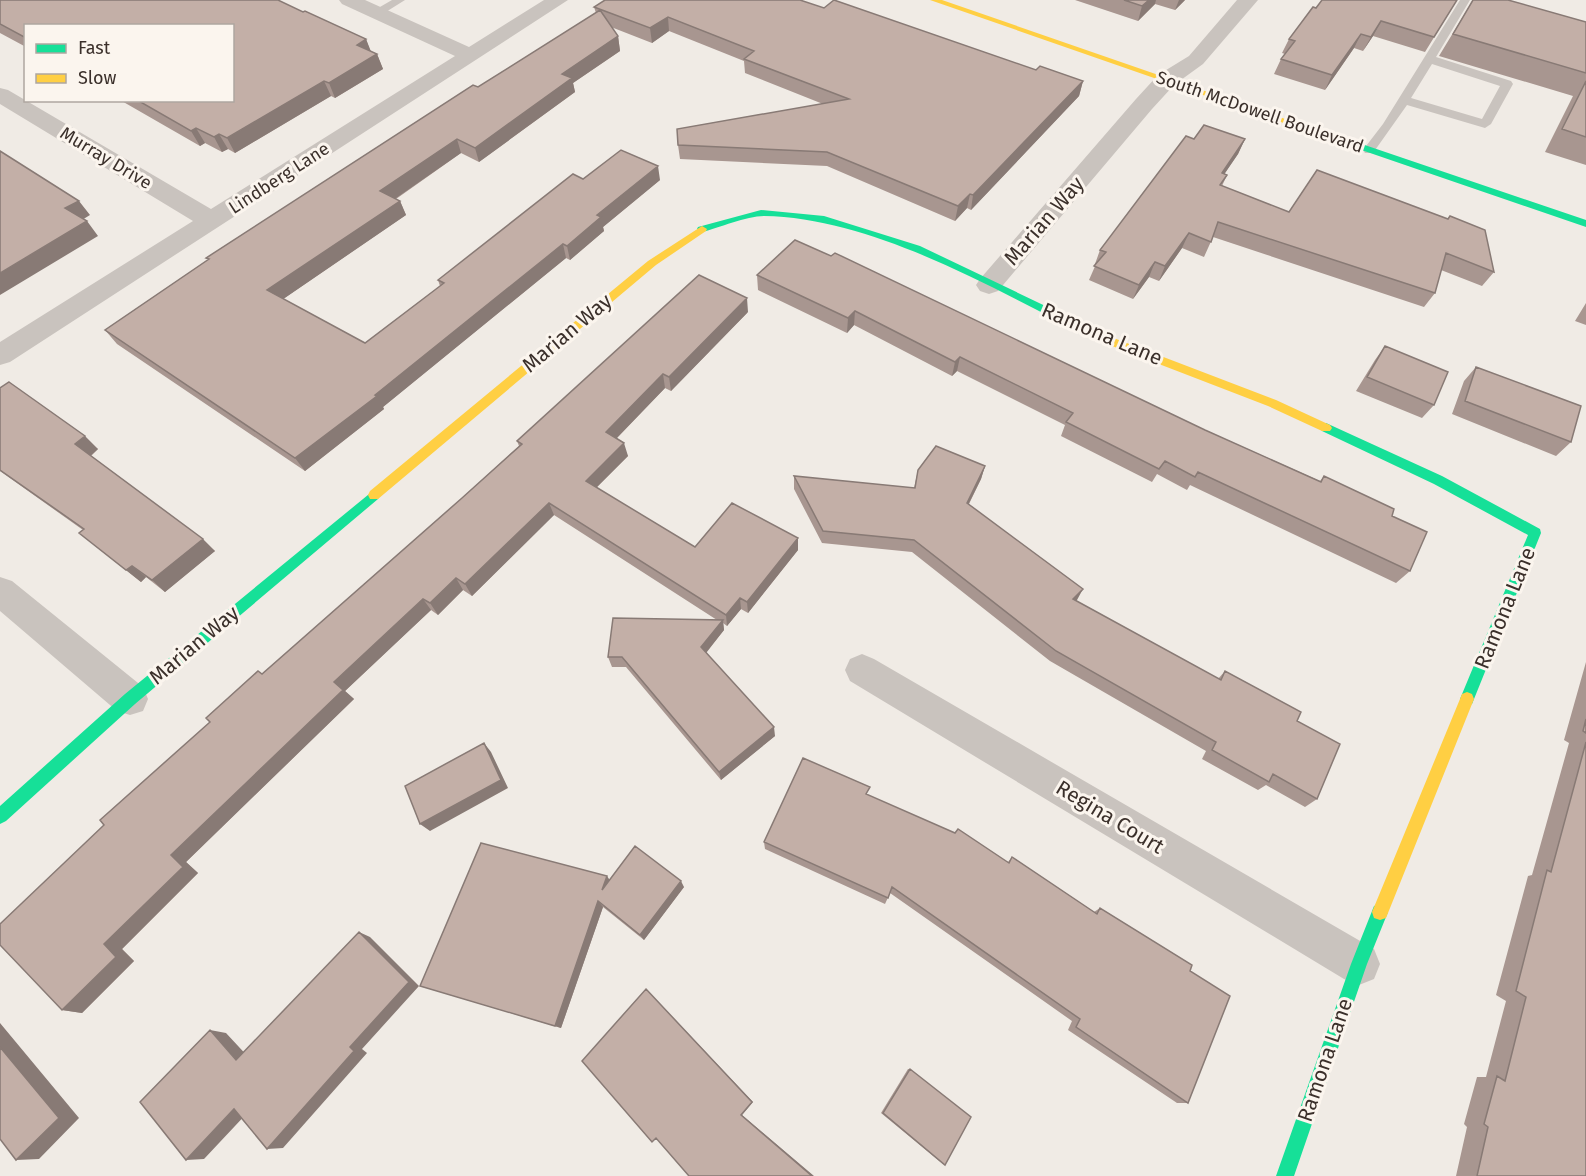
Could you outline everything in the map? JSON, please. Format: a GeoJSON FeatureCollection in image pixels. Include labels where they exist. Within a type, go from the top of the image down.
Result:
{"type":"FeatureCollection","features":[{"type":"Feature","properties":{"kind":"street"},"geometry":{"type":"LineString","coordinates":[[349,0],[469,55]]}},
{"type":"Feature","properties":{"kind":"street","name":"Lindberg Lane"},"geometry":{"type":"LineString","coordinates":[[0,355],[558,0]]}},
{"type":"Feature","properties":{"kind":"street","name":"South McDowell Boulevard"},"geometry":{"type":"LineString","coordinates":[[934,0],[1586,224]]}},
{"type":"Feature","properties":{"kind":"street","name":"Marian Way"},"geometry":{"type":"LineString","coordinates":[[0,816],[130,699],[634,278],[698,230],[761,213],[824,219],[916,248],[989,285],[1166,80],[1196,60],[1248,0]]}},
{"type":"Feature","properties":{"kind":"street","name":"Murray Drive"},"geometry":{"type":"LineString","coordinates":[[0,95],[212,221]]}},
{"type":"Feature","properties":{"kind":"street","name":"Ramona Lane"},"geometry":{"type":"LineString","coordinates":[[989,285],[1094,334],[1272,403],[1438,480],[1535,533],[1359,964],[1285,1176]]}},
{"type":"Feature","properties":{"kind":"street"},"geometry":{"type":"LineString","coordinates":[[0,591],[87,666],[130,699]]}},
{"type":"Feature","properties":{"kind":"street","name":"Regina Court"},"geometry":{"type":"LineString","coordinates":[[862,670],[1359,964]]}},
{"type":"Feature","properties":{"kind":"lane"},"geometry":{"type":"LineString","coordinates":[[377,13],[400,0]]}},
{"type":"Feature","properties":{"kind":"lane"},"geometry":{"type":"LineString","coordinates":[[1369,150],[1404,100],[1465,0]]}},
{"type":"Feature","properties":{"kind":"lane"},"geometry":{"type":"LineString","coordinates":[[1404,100],[1485,124],[1507,84],[1429,59]]}},
{"type":"Feature","properties":{"kind":"building"},"geometry":{"type":"Polygon","coordinates":[[[0,0],[278,0],[366,39],[357,45],[377,54],[329,83],[324,81],[227,138],[219,134],[214,137],[196,128],[191,131],[140,102],[234,102],[234,24],[24,24],[24,37],[0,24],[0,0]]]}},
{"type":"Feature","properties":{"kind":"building"},"geometry":{"type":"Polygon","coordinates":[[[605,0],[800,0],[824,8],[834,0],[1036,70],[1040,66],[1083,81],[973,195],[970,194],[958,206],[827,152],[678,145],[677,129],[849,99],[744,59],[754,51],[668,17],[650,28],[594,7],[605,0]]]}},
{"type":"Feature","properties":{"kind":"building"},"geometry":{"type":"Polygon","coordinates":[[[1124,0],[1149,0],[1142,6],[1124,0]]]}},
{"type":"Feature","properties":{"kind":"building"},"geometry":{"type":"Polygon","coordinates":[[[1322,0],[1457,0],[1434,37],[1381,21],[1371,37],[1361,34],[1332,75],[1281,59],[1295,41],[1289,39],[1313,7],[1316,8],[1322,0]]]}},
{"type":"Feature","properties":{"kind":"building"},"geometry":{"type":"Polygon","coordinates":[[[1473,0],[1508,0],[1586,22],[1586,73],[1453,34],[1473,0]]]}},
{"type":"Feature","properties":{"kind":"building"},"geometry":{"type":"Polygon","coordinates":[[[600,10],[618,36],[562,74],[572,78],[475,148],[457,139],[380,191],[400,201],[267,290],[365,343],[444,283],[438,280],[573,174],[583,179],[621,150],[658,166],[597,215],[601,217],[567,246],[563,244],[375,395],[377,396],[295,458],[105,330],[209,259],[206,258],[473,85],[478,87],[600,10]]]}},
{"type":"Feature","properties":{"kind":"building"},"geometry":{"type":"Polygon","coordinates":[[[1586,81],[1586,137],[1562,129],[1586,81]]]}},
{"type":"Feature","properties":{"kind":"building"},"geometry":{"type":"Polygon","coordinates":[[[1204,125],[1245,139],[1222,173],[1227,175],[1220,185],[1289,212],[1317,170],[1448,219],[1450,216],[1485,230],[1494,272],[1446,253],[1435,293],[1218,222],[1211,242],[1189,233],[1165,266],[1155,262],[1139,285],[1094,266],[1106,252],[1100,250],[1186,136],[1194,139],[1204,125]]]}},
{"type":"Feature","properties":{"kind":"building"},"geometry":{"type":"Polygon","coordinates":[[[0,151],[79,201],[65,208],[87,221],[0,273],[0,151]]]}},
{"type":"Feature","properties":{"kind":"building"},"geometry":{"type":"Polygon","coordinates":[[[795,240],[831,256],[835,253],[1205,430],[1321,482],[1324,476],[1394,509],[1392,516],[1427,532],[1410,571],[1198,472],[1195,477],[1165,461],[1159,469],[1066,422],[1073,413],[960,357],[955,362],[855,311],[848,318],[757,275],[795,240]]]}},
{"type":"Feature","properties":{"kind":"building"},"geometry":{"type":"Polygon","coordinates":[[[699,275],[747,298],[669,377],[663,374],[606,432],[624,443],[586,481],[695,547],[732,503],[798,538],[747,602],[740,598],[726,615],[549,503],[465,584],[456,578],[430,603],[423,599],[334,682],[343,690],[171,855],[183,867],[104,944],[116,957],[62,1010],[0,945],[0,924],[104,825],[100,820],[210,722],[206,718],[258,671],[262,674],[462,498],[522,444],[517,441],[699,275]]]}},
{"type":"Feature","properties":{"kind":"building"},"geometry":{"type":"Polygon","coordinates":[[[1385,346],[1448,372],[1434,405],[1367,377],[1385,346]]]}},
{"type":"Feature","properties":{"kind":"building"},"geometry":{"type":"Polygon","coordinates":[[[1476,367],[1581,406],[1571,442],[1465,401],[1476,367]]]}},
{"type":"Feature","properties":{"kind":"building"},"geometry":{"type":"Polygon","coordinates":[[[9,382],[85,436],[75,444],[203,539],[152,580],[132,566],[126,570],[79,533],[84,529],[0,470],[0,388],[9,382]]]}},
{"type":"Feature","properties":{"kind":"building"},"geometry":{"type":"Polygon","coordinates":[[[936,446],[985,466],[967,503],[1083,589],[1073,599],[1221,680],[1225,671],[1301,712],[1297,721],[1340,744],[1317,799],[1273,774],[1269,782],[1212,750],[1216,742],[1056,651],[914,540],[823,531],[794,476],[915,488],[918,470],[936,446]]]}},
{"type":"Feature","properties":{"kind":"building"},"geometry":{"type":"Polygon","coordinates":[[[613,618],[723,620],[701,647],[774,727],[719,772],[622,657],[608,657],[613,618]]]}},
{"type":"Feature","properties":{"kind":"building"},"geometry":{"type":"Polygon","coordinates":[[[1586,742],[1586,1176],[1477,1176],[1488,1127],[1484,1124],[1497,1076],[1505,1081],[1526,997],[1516,991],[1547,870],[1551,872],[1586,742]]]}},
{"type":"Feature","properties":{"kind":"building"},"geometry":{"type":"Polygon","coordinates":[[[484,743],[501,780],[420,824],[405,786],[484,743]]]}},
{"type":"Feature","properties":{"kind":"building"},"geometry":{"type":"Polygon","coordinates":[[[803,758],[870,787],[866,794],[955,833],[958,829],[1009,863],[1012,857],[1097,914],[1100,908],[1192,965],[1190,971],[1230,996],[1188,1103],[1076,1027],[1080,1019],[892,887],[888,898],[764,842],[803,758]]]}},
{"type":"Feature","properties":{"kind":"building"},"geometry":{"type":"Polygon","coordinates":[[[481,843],[607,876],[602,890],[635,846],[681,881],[640,935],[598,901],[555,1026],[420,986],[481,843]]]}},
{"type":"Feature","properties":{"kind":"building"},"geometry":{"type":"Polygon","coordinates":[[[359,932],[409,982],[350,1047],[354,1051],[267,1149],[234,1109],[186,1160],[140,1102],[210,1030],[236,1060],[359,932]]]}},
{"type":"Feature","properties":{"kind":"building"},"geometry":{"type":"Polygon","coordinates":[[[646,989],[752,1102],[741,1115],[812,1176],[689,1176],[656,1138],[652,1142],[582,1061],[646,989]]]}},
{"type":"Feature","properties":{"kind":"building"},"geometry":{"type":"Polygon","coordinates":[[[0,1047],[59,1118],[16,1160],[0,1139],[0,1047]]]}},
{"type":"Feature","properties":{"kind":"building"},"geometry":{"type":"Polygon","coordinates":[[[910,1069],[971,1117],[945,1165],[883,1113],[910,1069]]]}},
{"type":"Feature","properties":{"kind":"traffic: fast"},"geometry":{"type":"LineString","coordinates":[[1344,141],[1586,224]]}},
{"type":"Feature","properties":{"kind":"traffic: fast"},"geometry":{"type":"LineString","coordinates":[[702,229],[761,213],[824,219],[916,248],[1098,336]]}},
{"type":"Feature","properties":{"kind":"traffic: fast"},"geometry":{"type":"LineString","coordinates":[[1326,428],[1438,480],[1535,533],[1467,699]]}},
{"type":"Feature","properties":{"kind":"traffic: fast"},"geometry":{"type":"LineString","coordinates":[[0,816],[130,699],[374,495]]}},
{"type":"Feature","properties":{"kind":"traffic: fast"},"geometry":{"type":"LineString","coordinates":[[1285,1176],[1359,964],[1380,912]]}},
{"type":"Feature","properties":{"kind":"traffic: slow"},"geometry":{"type":"LineString","coordinates":[[934,0],[1344,141]]}},
{"type":"Feature","properties":{"kind":"traffic: slow"},"geometry":{"type":"LineString","coordinates":[[374,495],[652,263],[702,229]]}},
{"type":"Feature","properties":{"kind":"traffic: slow"},"geometry":{"type":"LineString","coordinates":[[1098,336],[1272,403],[1326,428]]}},
{"type":"Feature","properties":{"kind":"traffic: slow"},"geometry":{"type":"LineString","coordinates":[[1380,912],[1467,699]]}}]}
